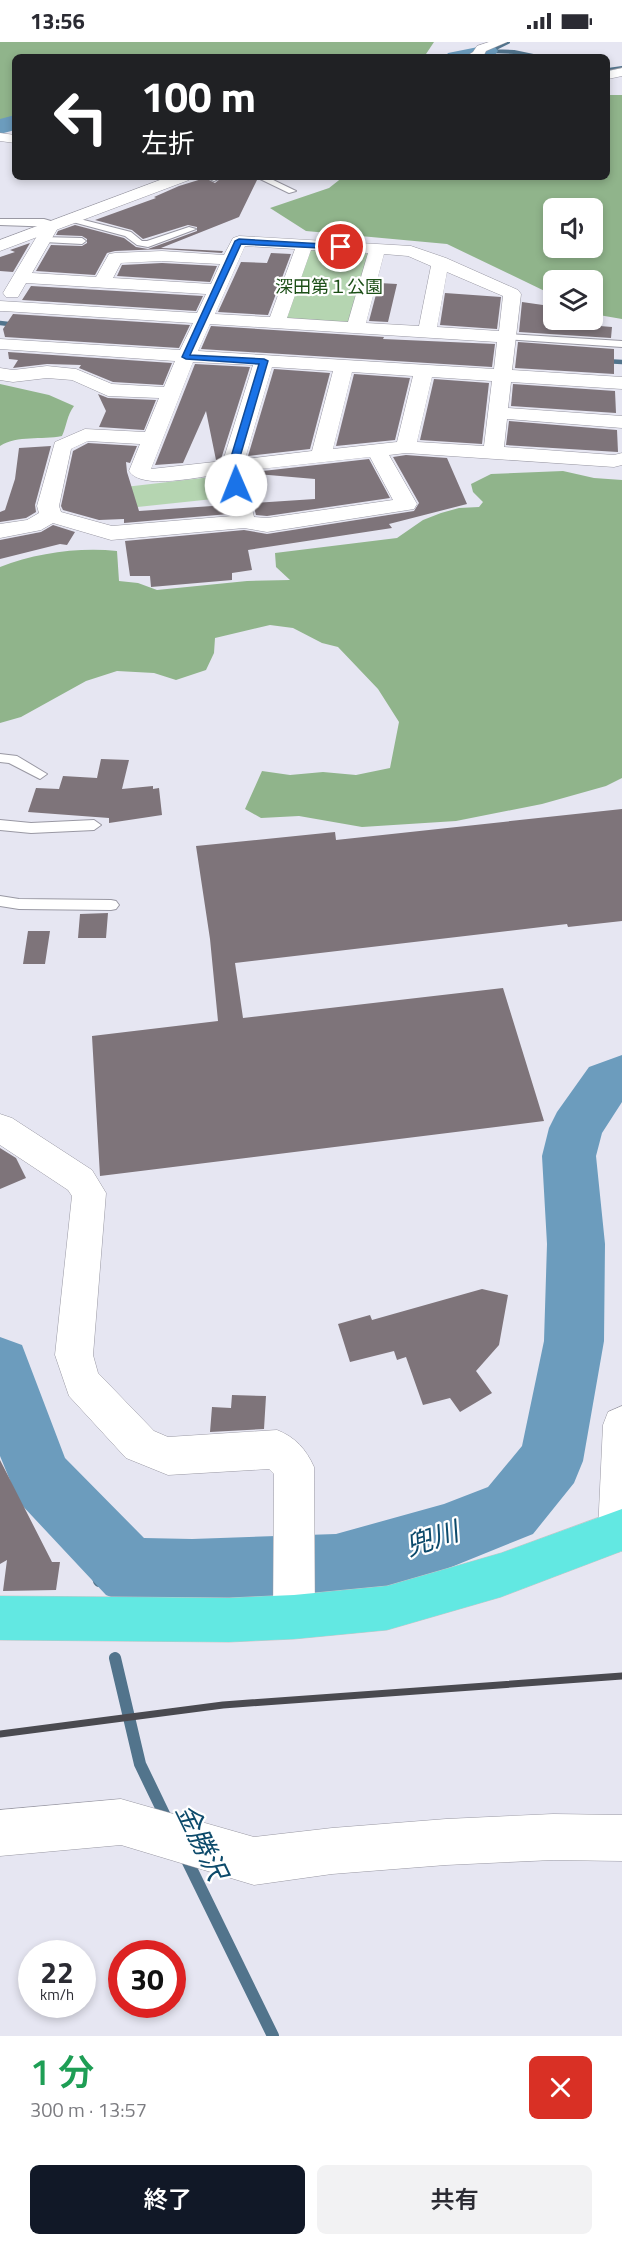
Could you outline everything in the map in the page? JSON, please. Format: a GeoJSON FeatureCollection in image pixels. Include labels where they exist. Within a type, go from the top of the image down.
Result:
{"type":"FeatureCollection","features":[{"type":"Feature","properties":{"kind":"highway"},"geometry":{"type":"LineString","coordinates":[[0,1618],[229,1620],[294,1617],[387,1608],[501,1575],[620,1531]]}},
{"type":"Feature","properties":{"kind":"street"},"geometry":{"type":"LineString","coordinates":[[478,54],[481,49],[501,42]]}},
{"type":"Feature","properties":{"kind":"street"},"geometry":{"type":"LineString","coordinates":[[0,246],[56,227],[175,180]]}},
{"type":"Feature","properties":{"kind":"street"},"geometry":{"type":"LineString","coordinates":[[2,308],[56,227]]}},
{"type":"Feature","properties":{"kind":"street"},"geometry":{"type":"LineString","coordinates":[[494,452],[512,294],[411,251],[239,241],[170,393],[139,471],[148,476],[406,447],[614,461],[622,459]]}},
{"type":"Feature","properties":{"kind":"street"},"geometry":{"type":"LineString","coordinates":[[277,322],[304,245]]}},
{"type":"Feature","properties":{"kind":"street"},"geometry":{"type":"LineString","coordinates":[[356,327],[377,249]]}},
{"type":"Feature","properties":{"kind":"street"},"geometry":{"type":"LineString","coordinates":[[102,282],[115,258],[162,256],[230,260]]}},
{"type":"Feature","properties":{"kind":"street"},"geometry":{"type":"LineString","coordinates":[[427,331],[440,262]]}},
{"type":"Feature","properties":{"kind":"street"},"geometry":{"type":"LineString","coordinates":[[23,278],[216,289]]}},
{"type":"Feature","properties":{"kind":"street"},"geometry":{"type":"LineString","coordinates":[[2,308],[508,336]]}},
{"type":"Feature","properties":{"kind":"street"},"geometry":{"type":"LineString","coordinates":[[0,368],[6,344],[622,383]]}},
{"type":"Feature","properties":{"kind":"street"},"geometry":{"type":"LineString","coordinates":[[244,522],[232,467],[264,361]]}},
{"type":"Feature","properties":{"kind":"street"},"geometry":{"type":"LineString","coordinates":[[321,456],[345,366]]}},
{"type":"Feature","properties":{"kind":"street"},"geometry":{"type":"LineString","coordinates":[[406,447],[424,371]]}},
{"type":"Feature","properties":{"kind":"street"},"geometry":{"type":"LineString","coordinates":[[0,375],[13,376],[47,372],[76,375],[108,390],[170,393]]}},
{"type":"Feature","properties":{"kind":"street"},"geometry":{"type":"LineString","coordinates":[[499,413],[622,422]]}},
{"type":"Feature","properties":{"kind":"street"},"geometry":{"type":"LineString","coordinates":[[51,516],[48,506],[62,446],[85,435],[152,438]]}},
{"type":"Feature","properties":{"kind":"street"},"geometry":{"type":"LineString","coordinates":[[0,531],[33,525],[51,516],[111,533],[244,522],[267,525],[406,504],[376,450]]}},
{"type":"Feature","properties":{"kind":"street"},"geometry":{"type":"LineString","coordinates":[[0,1128],[80,1180],[89,1193],[74,1355],[82,1383],[140,1445],[168,1456],[277,1449],[294,1467],[294,1617]]}},
{"type":"Feature","properties":{"kind":"street"},"geometry":{"type":"LineString","coordinates":[[620,1531],[622,1425]]}},
{"type":"Feature","properties":{"kind":"street"},"geometry":{"type":"LineString","coordinates":[[0,1833],[122,1822],[254,1861],[332,1851],[446,1842],[553,1837],[622,1839]]}},
{"type":"Feature","properties":{"kind":"lane"},"geometry":{"type":"LineString","coordinates":[[267,180],[292,191]]}},
{"type":"Feature","properties":{"kind":"lane"},"geometry":{"type":"LineString","coordinates":[[0,222],[44,222],[82,241]]}},
{"type":"Feature","properties":{"kind":"lane"},"geometry":{"type":"LineString","coordinates":[[56,227],[128,234],[140,243],[148,244],[192,230]]}},
{"type":"Feature","properties":{"kind":"lane"},"geometry":{"type":"LineString","coordinates":[[508,336],[622,344]]}},
{"type":"Feature","properties":{"kind":"lane"},"geometry":{"type":"LineString","coordinates":[[0,758],[12,759],[39,774]]}},
{"type":"Feature","properties":{"kind":"lane"},"geometry":{"type":"LineString","coordinates":[[0,825],[31,828],[94,825]]}},
{"type":"Feature","properties":{"kind":"lane"},"geometry":{"type":"LineString","coordinates":[[0,901],[19,904],[111,904]]}},
{"type":"Feature","properties":{"kind":"green space"},"geometry":{"type":"Polygon","coordinates":[[[0,42],[434,42],[426,54],[12,54],[12,118],[0,122],[0,42]]]}},
{"type":"Feature","properties":{"kind":"green space"},"geometry":{"type":"Polygon","coordinates":[[[610,95],[622,95],[622,319],[603,316],[603,270],[543,270],[543,290],[447,244],[306,231],[270,208],[329,188],[339,180],[610,180],[610,95]]]}},
{"type":"Feature","properties":{"kind":"green space","name":"深田第１公園"},"geometry":{"type":"Polygon","coordinates":[[[314,249],[370,254],[352,321],[344,323],[286,318],[309,251],[314,249]]]}},
{"type":"Feature","properties":{"kind":"green space"},"geometry":{"type":"Polygon","coordinates":[[[0,384],[49,395],[74,406],[62,436],[14,440],[0,446],[0,384]]]}},
{"type":"Feature","properties":{"kind":"green space"},"geometry":{"type":"Polygon","coordinates":[[[563,471],[594,478],[622,480],[622,778],[606,786],[542,804],[456,821],[362,827],[299,816],[261,818],[245,809],[262,771],[290,775],[323,772],[356,775],[390,768],[399,722],[378,689],[338,647],[322,643],[293,628],[270,625],[215,638],[214,653],[206,670],[176,680],[154,673],[117,671],[86,681],[21,717],[0,723],[0,567],[58,552],[103,550],[117,551],[119,581],[138,583],[157,590],[247,581],[290,580],[276,567],[275,553],[397,538],[423,520],[441,513],[459,508],[479,507],[483,502],[473,492],[471,484],[491,474],[563,471]]]}},
{"type":"Feature","properties":{"kind":"green space"},"geometry":{"type":"Polygon","coordinates":[[[228,477],[232,497],[128,508],[125,487],[228,477]]]}},
{"type":"Feature","properties":{"kind":"building"},"geometry":{"type":"Polygon","coordinates":[[[198,180],[209,180],[215,183],[219,180],[257,180],[239,217],[161,248],[223,251],[222,253],[162,249],[115,251],[107,253],[95,275],[36,271],[51,245],[82,246],[87,243],[87,239],[82,236],[56,235],[58,231],[75,225],[124,238],[136,247],[148,249],[197,231],[197,227],[188,225],[143,239],[132,230],[95,220],[156,198],[154,197],[179,186],[198,180]]]}},
{"type":"Feature","properties":{"kind":"building"},"geometry":{"type":"Polygon","coordinates":[[[30,243],[13,272],[0,271],[0,257],[15,252],[10,250],[30,243]]]}},
{"type":"Feature","properties":{"kind":"building"},"geometry":{"type":"Polygon","coordinates":[[[271,253],[291,254],[268,315],[218,312],[241,262],[267,263],[271,253]]]}},
{"type":"Feature","properties":{"kind":"building"},"geometry":{"type":"Polygon","coordinates":[[[162,263],[217,266],[210,282],[117,276],[122,265],[162,263]]]}},
{"type":"Feature","properties":{"kind":"building"},"geometry":{"type":"Polygon","coordinates":[[[379,283],[397,284],[388,322],[369,321],[379,283]]]}},
{"type":"Feature","properties":{"kind":"building"},"geometry":{"type":"Polygon","coordinates":[[[31,286],[203,296],[196,311],[22,300],[31,286]]]}},
{"type":"Feature","properties":{"kind":"building"},"geometry":{"type":"Polygon","coordinates":[[[445,293],[501,297],[497,329],[440,325],[445,293]]]}},
{"type":"Feature","properties":{"kind":"building"},"geometry":{"type":"Polygon","coordinates":[[[522,302],[543,305],[543,330],[603,330],[603,326],[612,327],[611,338],[519,332],[522,302]]]}},
{"type":"Feature","properties":{"kind":"building"},"geometry":{"type":"Polygon","coordinates":[[[13,314],[190,325],[179,348],[5,337],[3,329],[13,314]]]}},
{"type":"Feature","properties":{"kind":"building"},"geometry":{"type":"Polygon","coordinates":[[[211,326],[384,337],[383,339],[495,344],[492,367],[201,349],[211,326]]]}},
{"type":"Feature","properties":{"kind":"building"},"geometry":{"type":"Polygon","coordinates":[[[518,342],[614,349],[614,374],[515,368],[518,342]]]}},
{"type":"Feature","properties":{"kind":"building"},"geometry":{"type":"Polygon","coordinates":[[[8,352],[172,363],[163,385],[113,382],[79,368],[81,365],[47,364],[13,368],[18,360],[9,359],[8,352]]]}},
{"type":"Feature","properties":{"kind":"building"},"geometry":{"type":"Polygon","coordinates":[[[195,364],[250,367],[221,459],[216,460],[206,411],[183,463],[155,465],[195,364]]]}},
{"type":"Feature","properties":{"kind":"building"},"geometry":{"type":"Polygon","coordinates":[[[274,369],[330,373],[310,449],[248,456],[274,369]]]}},
{"type":"Feature","properties":{"kind":"building"},"geometry":{"type":"Polygon","coordinates":[[[354,374],[410,378],[395,440],[336,446],[354,374]]]}},
{"type":"Feature","properties":{"kind":"building"},"geometry":{"type":"Polygon","coordinates":[[[434,379],[489,383],[482,444],[420,440],[434,379]]]}},
{"type":"Feature","properties":{"kind":"building"},"geometry":{"type":"Polygon","coordinates":[[[513,384],[615,391],[616,413],[511,406],[513,384]]]}},
{"type":"Feature","properties":{"kind":"building"},"geometry":{"type":"Polygon","coordinates":[[[98,394],[108,398],[156,400],[144,430],[99,427],[106,411],[98,394]]]}},
{"type":"Feature","properties":{"kind":"building"},"geometry":{"type":"Polygon","coordinates":[[[509,421],[617,430],[618,452],[506,445],[509,421]]]}},
{"type":"Feature","properties":{"kind":"building"},"geometry":{"type":"Polygon","coordinates":[[[88,443],[137,446],[130,463],[126,462],[139,511],[227,505],[229,514],[124,523],[124,519],[99,520],[63,510],[61,506],[73,451],[88,443]]]}},
{"type":"Feature","properties":{"kind":"building"},"geometry":{"type":"Polygon","coordinates":[[[51,446],[35,505],[36,512],[26,518],[0,522],[0,512],[5,510],[15,479],[19,448],[51,446]]]}},
{"type":"Feature","properties":{"kind":"building"},"geometry":{"type":"Polygon","coordinates":[[[406,455],[447,458],[467,504],[389,524],[392,528],[248,550],[252,570],[232,573],[232,580],[151,587],[150,576],[130,576],[125,541],[244,530],[267,534],[414,511],[419,503],[393,457],[406,455]]]}},
{"type":"Feature","properties":{"kind":"building"},"geometry":{"type":"Polygon","coordinates":[[[369,459],[390,498],[267,516],[256,515],[253,503],[315,499],[315,479],[246,473],[369,459]]]}},
{"type":"Feature","properties":{"kind":"building"},"geometry":{"type":"Polygon","coordinates":[[[53,525],[75,532],[67,545],[60,544],[0,559],[0,540],[41,532],[53,525]]]}},
{"type":"Feature","properties":{"kind":"building"},"geometry":{"type":"Polygon","coordinates":[[[101,759],[129,760],[122,789],[153,786],[153,789],[159,788],[162,815],[109,823],[109,818],[28,812],[36,788],[59,789],[63,776],[97,778],[101,759]]]}},
{"type":"Feature","properties":{"kind":"building"},"geometry":{"type":"Polygon","coordinates":[[[622,809],[622,921],[568,927],[567,924],[235,963],[243,1018],[503,988],[544,1121],[100,1176],[92,1036],[218,1021],[210,939],[196,846],[335,832],[336,840],[622,809]]]}},
{"type":"Feature","properties":{"kind":"building"},"geometry":{"type":"Polygon","coordinates":[[[108,913],[106,938],[78,938],[80,914],[108,913]]]}},
{"type":"Feature","properties":{"kind":"building"},"geometry":{"type":"Polygon","coordinates":[[[28,931],[50,931],[45,964],[23,964],[28,931]]]}},
{"type":"Feature","properties":{"kind":"building"},"geometry":{"type":"Polygon","coordinates":[[[0,1148],[16,1158],[26,1178],[0,1189],[0,1148]]]}},
{"type":"Feature","properties":{"kind":"building"},"geometry":{"type":"Polygon","coordinates":[[[482,1289],[508,1295],[499,1345],[476,1371],[492,1393],[460,1412],[450,1398],[423,1405],[406,1357],[397,1360],[394,1351],[350,1362],[338,1324],[370,1315],[372,1320],[482,1289]]]}},
{"type":"Feature","properties":{"kind":"building"},"geometry":{"type":"Polygon","coordinates":[[[232,1395],[266,1396],[264,1429],[210,1432],[212,1407],[231,1408],[232,1395]]]}},
{"type":"Feature","properties":{"kind":"building"},"geometry":{"type":"Polygon","coordinates":[[[0,1460],[52,1562],[60,1562],[56,1590],[3,1591],[7,1560],[0,1564],[0,1460]]]}},
{"type":"Feature","properties":{"kind":"waterway"},"geometry":{"type":"LineString","coordinates":[[490,51],[508,42]]}},
{"type":"Feature","properties":{"kind":"waterway"},"geometry":{"type":"LineString","coordinates":[[488,51],[524,54]]}},
{"type":"Feature","properties":{"kind":"waterway"},"geometry":{"type":"LineString","coordinates":[[466,54],[488,51]]}},
{"type":"Feature","properties":{"kind":"waterway"},"geometry":{"type":"LineString","coordinates":[[610,70],[622,68]]}},
{"type":"Feature","properties":{"kind":"waterway"},"geometry":{"type":"LineString","coordinates":[[0,127],[12,123]]}},
{"type":"Feature","properties":{"kind":"waterway"},"geometry":{"type":"LineString","coordinates":[[0,323],[17,325]]}},
{"type":"Feature","properties":{"kind":"waterway"},"geometry":{"type":"LineString","coordinates":[[604,361],[622,362]]}},
{"type":"Feature","properties":{"kind":"waterway","name":"兜川"},"geometry":{"type":"LineString","coordinates":[[0,1365],[21,1430],[42,1480],[130,1571],[192,1573],[336,1568],[444,1537],[510,1511],[551,1461],[574,1341],[576,1244],[569,1156],[576,1128],[607,1082],[622,1076]]}},
{"type":"Feature","properties":{"kind":"waterway","name":"金勝沢"},"geometry":{"type":"LineString","coordinates":[[87,1528],[99,1581]]}},
{"type":"Feature","properties":{"kind":"waterway","name":"金勝沢"},"geometry":{"type":"LineString","coordinates":[[115,1658],[140,1764],[167,1820]]}},
{"type":"Feature","properties":{"kind":"waterway","name":"金勝沢"},"geometry":{"type":"LineString","coordinates":[[185,1856],[273,2036]]}},
{"type":"Feature","properties":{"kind":"railway"},"geometry":{"type":"LineString","coordinates":[[0,1734],[223,1705],[622,1676]]}},
{"type":"Feature","properties":{"kind":"route"},"geometry":{"type":"LineString","coordinates":[[236,485],[232,467],[264,361],[186,357],[194,337],[239,241],[341,247]]}}]}
